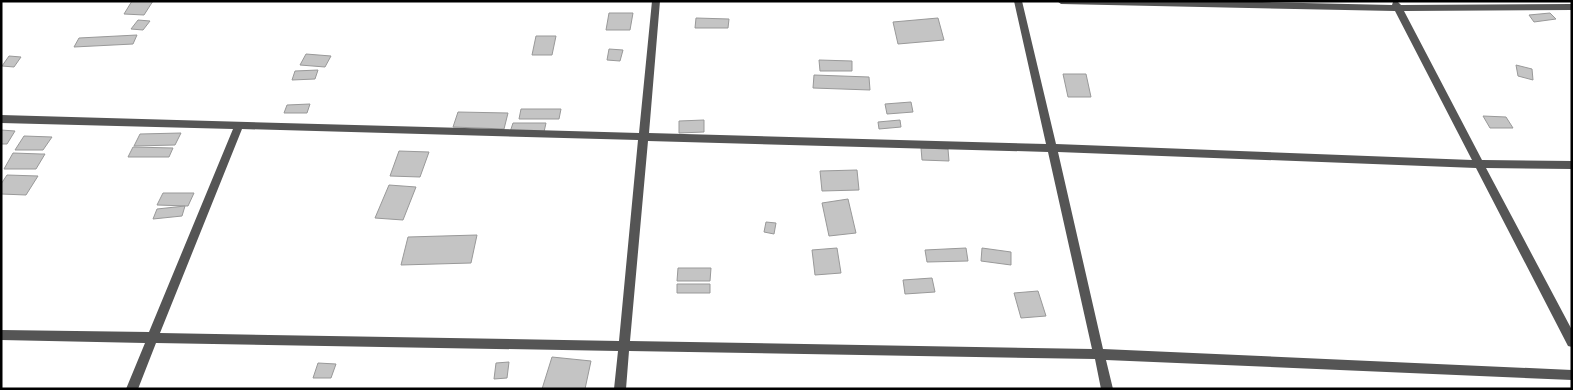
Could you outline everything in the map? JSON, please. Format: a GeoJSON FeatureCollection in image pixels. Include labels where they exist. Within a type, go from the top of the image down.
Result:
{"type":"FeatureCollection","features":[{"type":"Feature","properties":{"kind":"street"},"geometry":{"type":"LineString","coordinates":[[620,389],[656,1]]}},
{"type":"Feature","properties":{"kind":"street"},"geometry":{"type":"LineString","coordinates":[[1018,1],[1107,389]]}},
{"type":"Feature","properties":{"kind":"street"},"geometry":{"type":"LineString","coordinates":[[1061,1],[1572,7]]}},
{"type":"Feature","properties":{"kind":"street"},"geometry":{"type":"LineString","coordinates":[[1396,5],[1572,342]]}},
{"type":"Feature","properties":{"kind":"street"},"geometry":{"type":"LineString","coordinates":[[1,119],[1051,148],[1479,164],[1572,165]]}},
{"type":"Feature","properties":{"kind":"street"},"geometry":{"type":"LineString","coordinates":[[132,389],[239,125]]}},
{"type":"Feature","properties":{"kind":"street"},"geometry":{"type":"LineString","coordinates":[[1,334],[1099,354],[1572,375]]}},
{"type":"Feature","properties":{"kind":"building"},"geometry":{"type":"Polygon","coordinates":[[[132,1],[153,1],[144,15],[124,14],[132,1]]]}},
{"type":"Feature","properties":{"kind":"building"},"geometry":{"type":"Polygon","coordinates":[[[609,13],[633,13],[630,30],[606,30],[609,13]]]}},
{"type":"Feature","properties":{"kind":"building"},"geometry":{"type":"Polygon","coordinates":[[[1550,13],[1556,19],[1534,22],[1529,15],[1550,13]]]}},
{"type":"Feature","properties":{"kind":"building"},"geometry":{"type":"Polygon","coordinates":[[[696,18],[729,19],[728,28],[695,28],[696,18]]]}},
{"type":"Feature","properties":{"kind":"building"},"geometry":{"type":"Polygon","coordinates":[[[938,18],[944,40],[898,44],[893,22],[938,18]]]}},
{"type":"Feature","properties":{"kind":"building"},"geometry":{"type":"Polygon","coordinates":[[[138,20],[150,21],[143,30],[131,29],[138,20]]]}},
{"type":"Feature","properties":{"kind":"building"},"geometry":{"type":"Polygon","coordinates":[[[137,35],[133,44],[74,47],[79,38],[137,35]]]}},
{"type":"Feature","properties":{"kind":"building"},"geometry":{"type":"Polygon","coordinates":[[[536,36],[556,36],[552,55],[532,55],[536,36]]]}},
{"type":"Feature","properties":{"kind":"building"},"geometry":{"type":"Polygon","coordinates":[[[609,49],[623,50],[620,61],[607,60],[609,49]]]}},
{"type":"Feature","properties":{"kind":"building"},"geometry":{"type":"Polygon","coordinates":[[[306,54],[331,56],[325,67],[300,65],[306,54]]]}},
{"type":"Feature","properties":{"kind":"building"},"geometry":{"type":"Polygon","coordinates":[[[9,56],[21,57],[14,67],[2,66],[9,56]]]}},
{"type":"Feature","properties":{"kind":"building"},"geometry":{"type":"Polygon","coordinates":[[[819,60],[852,61],[852,71],[820,71],[819,60]]]}},
{"type":"Feature","properties":{"kind":"building"},"geometry":{"type":"Polygon","coordinates":[[[1516,65],[1532,69],[1533,80],[1518,76],[1516,65]]]}},
{"type":"Feature","properties":{"kind":"building"},"geometry":{"type":"Polygon","coordinates":[[[318,70],[315,79],[292,80],[295,71],[318,70]]]}},
{"type":"Feature","properties":{"kind":"building"},"geometry":{"type":"Polygon","coordinates":[[[1063,74],[1086,74],[1091,97],[1068,97],[1063,74]]]}},
{"type":"Feature","properties":{"kind":"building"},"geometry":{"type":"Polygon","coordinates":[[[814,75],[869,77],[870,90],[813,88],[814,75]]]}},
{"type":"Feature","properties":{"kind":"building"},"geometry":{"type":"Polygon","coordinates":[[[911,102],[913,112],[887,114],[885,104],[911,102]]]}},
{"type":"Feature","properties":{"kind":"building"},"geometry":{"type":"Polygon","coordinates":[[[310,104],[307,113],[284,113],[287,105],[310,104]]]}},
{"type":"Feature","properties":{"kind":"building"},"geometry":{"type":"Polygon","coordinates":[[[521,109],[561,109],[559,119],[519,119],[521,109]]]}},
{"type":"Feature","properties":{"kind":"building"},"geometry":{"type":"Polygon","coordinates":[[[458,112],[508,113],[504,129],[453,127],[458,112]]]}},
{"type":"Feature","properties":{"kind":"building"},"geometry":{"type":"Polygon","coordinates":[[[1483,116],[1506,117],[1513,128],[1490,128],[1483,116]]]}},
{"type":"Feature","properties":{"kind":"building"},"geometry":{"type":"Polygon","coordinates":[[[704,120],[704,132],[679,133],[679,121],[704,120]]]}},
{"type":"Feature","properties":{"kind":"building"},"geometry":{"type":"Polygon","coordinates":[[[900,120],[901,127],[879,129],[878,122],[900,120]]]}},
{"type":"Feature","properties":{"kind":"building"},"geometry":{"type":"Polygon","coordinates":[[[513,123],[546,123],[544,132],[510,132],[513,123]]]}},
{"type":"Feature","properties":{"kind":"building"},"geometry":{"type":"Polygon","coordinates":[[[1,130],[15,131],[7,144],[1,144],[1,130]]]}},
{"type":"Feature","properties":{"kind":"building"},"geometry":{"type":"Polygon","coordinates":[[[181,133],[175,145],[134,146],[140,134],[181,133]]]}},
{"type":"Feature","properties":{"kind":"building"},"geometry":{"type":"Polygon","coordinates":[[[24,136],[52,137],[43,150],[15,150],[24,136]]]}},
{"type":"Feature","properties":{"kind":"building"},"geometry":{"type":"Polygon","coordinates":[[[133,147],[173,148],[169,157],[128,157],[133,147]]]}},
{"type":"Feature","properties":{"kind":"building"},"geometry":{"type":"Polygon","coordinates":[[[921,148],[948,149],[949,161],[922,160],[921,148]]]}},
{"type":"Feature","properties":{"kind":"building"},"geometry":{"type":"Polygon","coordinates":[[[399,151],[429,152],[420,177],[390,176],[399,151]]]}},
{"type":"Feature","properties":{"kind":"building"},"geometry":{"type":"Polygon","coordinates":[[[13,153],[45,154],[36,169],[4,169],[13,153]]]}},
{"type":"Feature","properties":{"kind":"building"},"geometry":{"type":"Polygon","coordinates":[[[857,170],[859,190],[822,191],[820,171],[857,170]]]}},
{"type":"Feature","properties":{"kind":"building"},"geometry":{"type":"Polygon","coordinates":[[[7,175],[38,176],[26,195],[1,194],[1,184],[7,175]]]}},
{"type":"Feature","properties":{"kind":"building"},"geometry":{"type":"Polygon","coordinates":[[[389,185],[416,187],[403,220],[375,218],[389,185]]]}},
{"type":"Feature","properties":{"kind":"building"},"geometry":{"type":"Polygon","coordinates":[[[163,193],[194,193],[188,206],[157,205],[163,193]]]}},
{"type":"Feature","properties":{"kind":"building"},"geometry":{"type":"Polygon","coordinates":[[[848,199],[856,233],[829,236],[822,203],[848,199]]]}},
{"type":"Feature","properties":{"kind":"building"},"geometry":{"type":"Polygon","coordinates":[[[185,206],[182,216],[153,219],[157,209],[185,206]]]}},
{"type":"Feature","properties":{"kind":"building"},"geometry":{"type":"Polygon","coordinates":[[[766,222],[776,223],[774,234],[764,232],[766,222]]]}},
{"type":"Feature","properties":{"kind":"building"},"geometry":{"type":"Polygon","coordinates":[[[477,235],[471,263],[401,265],[408,237],[477,235]]]}},
{"type":"Feature","properties":{"kind":"building"},"geometry":{"type":"Polygon","coordinates":[[[837,248],[841,273],[815,275],[812,250],[837,248]]]}},
{"type":"Feature","properties":{"kind":"building"},"geometry":{"type":"Polygon","coordinates":[[[966,248],[968,261],[927,262],[925,250],[966,248]]]}},
{"type":"Feature","properties":{"kind":"building"},"geometry":{"type":"Polygon","coordinates":[[[982,248],[1011,252],[1011,265],[981,261],[982,248]]]}},
{"type":"Feature","properties":{"kind":"building"},"geometry":{"type":"Polygon","coordinates":[[[678,268],[711,268],[710,281],[677,281],[678,268]]]}},
{"type":"Feature","properties":{"kind":"building"},"geometry":{"type":"Polygon","coordinates":[[[932,278],[935,292],[905,294],[903,280],[932,278]]]}},
{"type":"Feature","properties":{"kind":"building"},"geometry":{"type":"Polygon","coordinates":[[[677,284],[710,284],[710,293],[677,293],[677,284]]]}},
{"type":"Feature","properties":{"kind":"building"},"geometry":{"type":"Polygon","coordinates":[[[1038,291],[1046,316],[1021,318],[1014,293],[1038,291]]]}},
{"type":"Feature","properties":{"kind":"building"},"geometry":{"type":"Polygon","coordinates":[[[552,357],[591,361],[585,389],[542,389],[552,357]]]}},
{"type":"Feature","properties":{"kind":"building"},"geometry":{"type":"Polygon","coordinates":[[[509,362],[507,378],[494,379],[496,363],[509,362]]]}},
{"type":"Feature","properties":{"kind":"building"},"geometry":{"type":"Polygon","coordinates":[[[318,363],[336,364],[331,378],[313,378],[318,363]]]}}]}
